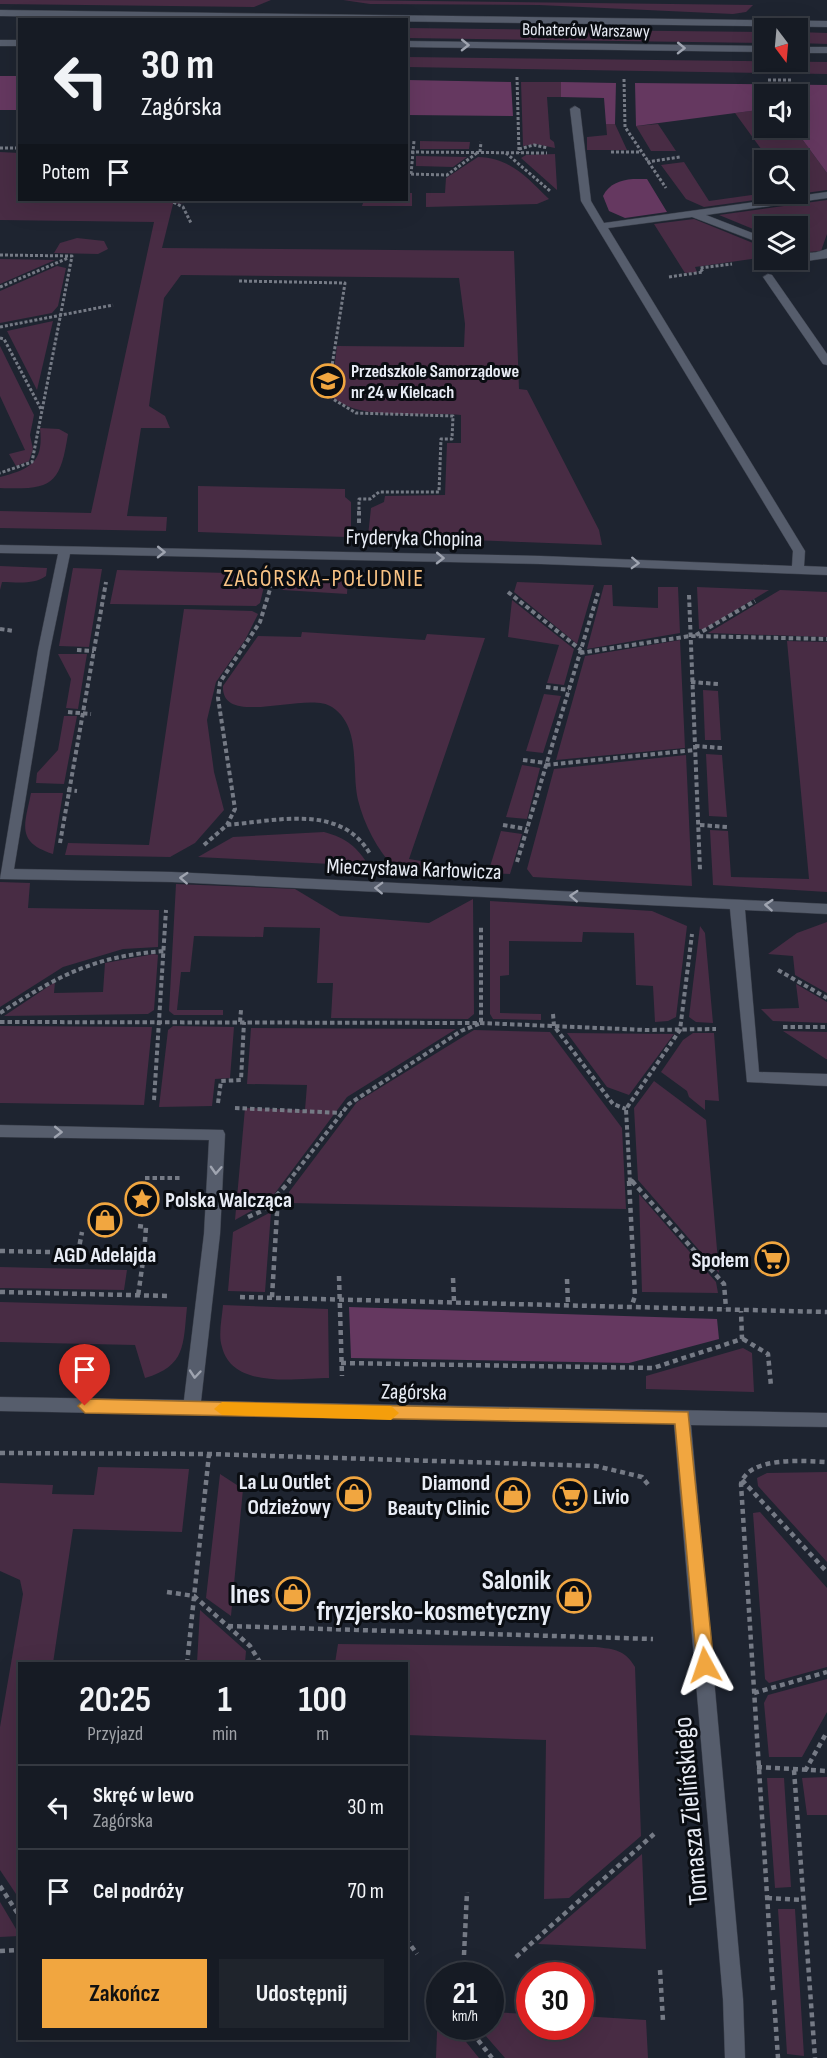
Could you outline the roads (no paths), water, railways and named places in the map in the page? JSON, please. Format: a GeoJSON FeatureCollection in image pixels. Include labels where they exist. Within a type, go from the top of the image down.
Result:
{"type":"FeatureCollection","features":[{"type":"Feature","properties":{"kind":"street","name":"Bohaterów Warszawy"},"geometry":{"type":"LineString","coordinates":[[0,14],[331,18]]}},
{"type":"Feature","properties":{"kind":"street","name":"Bohaterów Warszawy"},"geometry":{"type":"LineString","coordinates":[[408,19],[827,24]]}},
{"type":"Feature","properties":{"kind":"street"},"geometry":{"type":"LineString","coordinates":[[0,43],[18,43]]}},
{"type":"Feature","properties":{"kind":"street","name":"Bohaterów Warszawy"},"geometry":{"type":"LineString","coordinates":[[408,44],[754,49]]}},
{"type":"Feature","properties":{"kind":"street"},"geometry":{"type":"LineString","coordinates":[[808,50],[827,50]]}},
{"type":"Feature","properties":{"kind":"street"},"geometry":{"type":"LineString","coordinates":[[575,109],[585,195],[800,551],[798,570]]}},
{"type":"Feature","properties":{"kind":"street"},"geometry":{"type":"LineString","coordinates":[[602,226],[827,195]]}},
{"type":"Feature","properties":{"kind":"street"},"geometry":{"type":"LineString","coordinates":[[694,214],[754,238]]}},
{"type":"Feature","properties":{"kind":"street"},"geometry":{"type":"LineString","coordinates":[[808,258],[826,255],[827,252]]}},
{"type":"Feature","properties":{"kind":"street"},"geometry":{"type":"LineString","coordinates":[[768,277],[827,362]]}},
{"type":"Feature","properties":{"kind":"street","name":"Fryderyka Chopina"},"geometry":{"type":"LineString","coordinates":[[0,549],[553,561],[827,571]]}},
{"type":"Feature","properties":{"kind":"street"},"geometry":{"type":"LineString","coordinates":[[3,874],[46,637],[65,550]]}},
{"type":"Feature","properties":{"kind":"street","name":"Mieczysława Karłowicza"},"geometry":{"type":"LineString","coordinates":[[3,874],[172,877],[827,909]]}},
{"type":"Feature","properties":{"kind":"street"},"geometry":{"type":"LineString","coordinates":[[737,903],[752,1078],[827,1080]]}},
{"type":"Feature","properties":{"kind":"street"},"geometry":{"type":"LineString","coordinates":[[0,1131],[218,1134],[212,1234],[192,1408]]}},
{"type":"Feature","properties":{"kind":"street","name":"Zagórska"},"geometry":{"type":"LineString","coordinates":[[0,1404],[827,1420]]}},
{"type":"Feature","properties":{"kind":"street","name":"Tomasza Zielińskiego"},"geometry":{"type":"LineString","coordinates":[[682,1417],[728,1939],[735,2058]]}},
{"type":"Feature","properties":{"kind":"place","name":"Przedszkole Samorządowe nr 24 w Kielcach"},"geometry":{"type":"Point","coordinates":[328,381]}},
{"type":"Feature","properties":{"kind":"place","name":"Polska Walcząca"},"geometry":{"type":"Point","coordinates":[142,1199]}},
{"type":"Feature","properties":{"kind":"place","name":"AGD Adelajda"},"geometry":{"type":"Point","coordinates":[105,1220]}},
{"type":"Feature","properties":{"kind":"place","name":"Społem"},"geometry":{"type":"Point","coordinates":[772,1259]}},
{"type":"Feature","properties":{"kind":"place","name":"La Lu Outlet Odzieżowy"},"geometry":{"type":"Point","coordinates":[354,1494]}},
{"type":"Feature","properties":{"kind":"place","name":"Diamond Beauty Clinic"},"geometry":{"type":"Point","coordinates":[513,1495]}},
{"type":"Feature","properties":{"kind":"place","name":"Livio"},"geometry":{"type":"Point","coordinates":[570,1496]}},
{"type":"Feature","properties":{"kind":"place","name":"Ines"},"geometry":{"type":"Point","coordinates":[293,1594]}},
{"type":"Feature","properties":{"kind":"place","name":"Salonik fryzjersko-kosmetyczny"},"geometry":{"type":"Point","coordinates":[574,1596]}},
{"type":"Feature","properties":{"kind":"district","name":"ZAGÓRSKA-POŁUDNIE"},"geometry":{"type":"Point","coordinates":[324,578]}}]}
